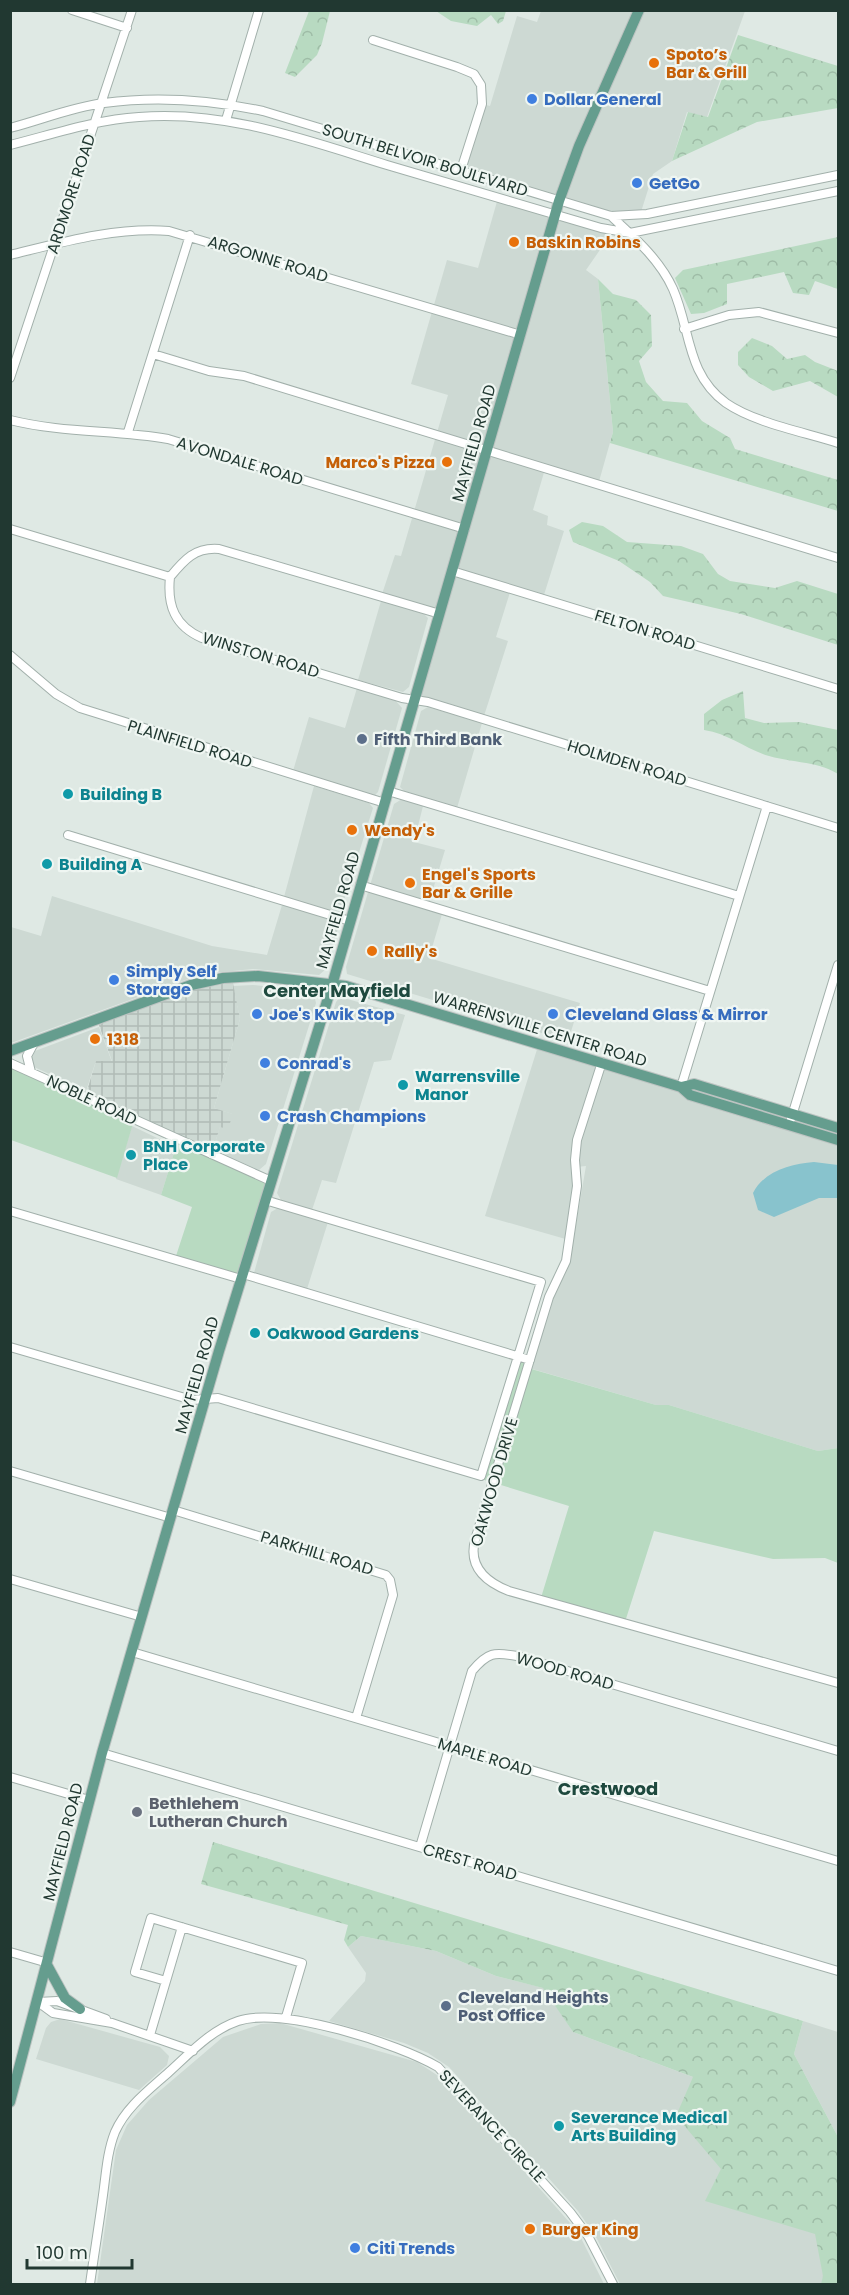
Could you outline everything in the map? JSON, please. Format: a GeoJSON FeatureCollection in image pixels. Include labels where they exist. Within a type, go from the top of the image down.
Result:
{"type":"FeatureCollection","features":[{"type":"Feature","properties":{"kind":"main road","name":"MAYFIELD ROAD"},"geometry":{"type":"LineString","coordinates":[[10,2102],[102,1753],[205,1399],[332,985],[555,213],[579,146],[639,10]]}},
{"type":"Feature","properties":{"kind":"main road","name":"WARRENSVILLE CENTER ROAD"},"geometry":{"type":"LineString","coordinates":[[10,1052],[205,982],[258,976],[346,986],[681,1087],[690,1095],[838,1128]]}},
{"type":"Feature","properties":{"kind":"main road","name":"WARRENSVILLE CENTER ROAD"},"geometry":{"type":"LineString","coordinates":[[790,1119],[838,1140]]}},
{"type":"Feature","properties":{"kind":"main road"},"geometry":{"type":"LineString","coordinates":[[48,1964],[65,1998],[80,2009]]}},
{"type":"Feature","properties":{"kind":"street"},"geometry":{"type":"LineString","coordinates":[[72,10],[127,28]]}},
{"type":"Feature","properties":{"kind":"street","name":"ARDMORE ROAD"},"geometry":{"type":"LineString","coordinates":[[10,378],[132,10]]}},
{"type":"Feature","properties":{"kind":"street"},"geometry":{"type":"LineString","coordinates":[[226,120],[259,10]]}},
{"type":"Feature","properties":{"kind":"street"},"geometry":{"type":"LineString","coordinates":[[373,40],[474,74],[481,85],[482,104],[461,170]]}},
{"type":"Feature","properties":{"kind":"street","name":"SOUTH BELVOIR BOULEVARD"},"geometry":{"type":"LineString","coordinates":[[10,128],[102,103],[194,100],[230,104],[263,111],[611,216],[647,213],[838,175]]}},
{"type":"Feature","properties":{"kind":"street","name":"SOUTH BELVOIR BOULEVARD"},"geometry":{"type":"LineString","coordinates":[[10,145],[95,122],[141,117],[226,120],[299,138],[601,228],[630,233],[838,191]]}},
{"type":"Feature","properties":{"kind":"street"},"geometry":{"type":"LineString","coordinates":[[611,216],[657,263],[669,282],[677,299],[697,371],[708,387],[726,403],[746,413],[838,443]]}},
{"type":"Feature","properties":{"kind":"street","name":"ARGONNE ROAD"},"geometry":{"type":"LineString","coordinates":[[10,255],[126,230],[169,231],[521,335]]}},
{"type":"Feature","properties":{"kind":"street"},"geometry":{"type":"LineString","coordinates":[[128,432],[190,236]]}},
{"type":"Feature","properties":{"kind":"street"},"geometry":{"type":"LineString","coordinates":[[684,329],[729,315],[759,312],[838,333]]}},
{"type":"Feature","properties":{"kind":"street"},"geometry":{"type":"LineString","coordinates":[[153,354],[209,371],[244,376],[838,558]]}},
{"type":"Feature","properties":{"kind":"street","name":"AVONDALE ROAD"},"geometry":{"type":"LineString","coordinates":[[10,420],[51,428],[128,432],[168,439],[465,529]]}},
{"type":"Feature","properties":{"kind":"street"},"geometry":{"type":"LineString","coordinates":[[10,529],[170,577],[191,555],[201,550],[219,549],[440,614]]}},
{"type":"Feature","properties":{"kind":"street","name":"FELTON ROAD"},"geometry":{"type":"LineString","coordinates":[[452,572],[838,689]]}},
{"type":"Feature","properties":{"kind":"street","name":"WINSTON ROAD"},"geometry":{"type":"LineString","coordinates":[[170,577],[169,597],[172,611],[180,624],[196,635],[393,696],[415,698]]}},
{"type":"Feature","properties":{"kind":"street","name":"PLAINFIELD ROAD"},"geometry":{"type":"LineString","coordinates":[[10,655],[56,694],[80,708],[385,803]]}},
{"type":"Feature","properties":{"kind":"street","name":"HOLMDEN ROAD"},"geometry":{"type":"LineString","coordinates":[[415,698],[838,828]]}},
{"type":"Feature","properties":{"kind":"street"},"geometry":{"type":"LineString","coordinates":[[388,791],[739,896]]}},
{"type":"Feature","properties":{"kind":"street"},"geometry":{"type":"LineString","coordinates":[[681,1087],[767,806]]}},
{"type":"Feature","properties":{"kind":"street"},"geometry":{"type":"LineString","coordinates":[[68,835],[350,921]]}},
{"type":"Feature","properties":{"kind":"street"},"geometry":{"type":"LineString","coordinates":[[360,885],[710,991]]}},
{"type":"Feature","properties":{"kind":"street"},"geometry":{"type":"LineString","coordinates":[[790,1119],[838,965]]}},
{"type":"Feature","properties":{"kind":"street"},"geometry":{"type":"LineString","coordinates":[[31,1072],[26,1058],[34,1043]]}},
{"type":"Feature","properties":{"kind":"street","name":"OAKWOOD DRIVE"},"geometry":{"type":"LineString","coordinates":[[602,1062],[577,1140],[575,1160],[578,1186],[566,1261],[549,1297],[474,1544],[476,1564],[484,1577],[509,1591],[838,1683]]}},
{"type":"Feature","properties":{"kind":"street","name":"NOBLE ROAD"},"geometry":{"type":"LineString","coordinates":[[10,1063],[271,1181]]}},
{"type":"Feature","properties":{"kind":"street"},"geometry":{"type":"LineString","coordinates":[[10,1347],[192,1400],[218,1398],[481,1476],[541,1282],[266,1200]]}},
{"type":"Feature","properties":{"kind":"street"},"geometry":{"type":"LineString","coordinates":[[10,1211],[530,1360]]}},
{"type":"Feature","properties":{"kind":"street"},"geometry":{"type":"LineString","coordinates":[[10,1471],[172,1514]]}},
{"type":"Feature","properties":{"kind":"street","name":"PARKHILL ROAD"},"geometry":{"type":"LineString","coordinates":[[172,1514],[386,1575],[390,1580],[393,1595],[356,1718]]}},
{"type":"Feature","properties":{"kind":"street"},"geometry":{"type":"LineString","coordinates":[[10,1579],[142,1617]]}},
{"type":"Feature","properties":{"kind":"street","name":"MAPLE ROAD"},"geometry":{"type":"LineString","coordinates":[[132,1652],[838,1862]]}},
{"type":"Feature","properties":{"kind":"street","name":"WOOD ROAD"},"geometry":{"type":"LineString","coordinates":[[420,1847],[472,1671],[483,1659],[496,1653],[517,1656],[838,1751]]}},
{"type":"Feature","properties":{"kind":"street","name":"CREST ROAD"},"geometry":{"type":"LineString","coordinates":[[102,1753],[838,1971]]}},
{"type":"Feature","properties":{"kind":"street"},"geometry":{"type":"LineString","coordinates":[[10,1777],[89,1800]]}},
{"type":"Feature","properties":{"kind":"street"},"geometry":{"type":"LineString","coordinates":[[166,1981],[135,1972],[151,1918],[302,1963],[286,2017]]}},
{"type":"Feature","properties":{"kind":"street"},"geometry":{"type":"LineString","coordinates":[[150,2035],[182,1927]]}},
{"type":"Feature","properties":{"kind":"street"},"geometry":{"type":"LineString","coordinates":[[10,1952],[48,1964]]}},
{"type":"Feature","properties":{"kind":"street"},"geometry":{"type":"LineString","coordinates":[[38,2002],[57,2001],[103,2017],[112,2023]]}},
{"type":"Feature","properties":{"kind":"street"},"geometry":{"type":"LineString","coordinates":[[38,2002],[53,2013],[112,2023],[193,2051]]}},
{"type":"Feature","properties":{"kind":"street","name":"SEVERANCE CIRCLE"},"geometry":{"type":"LineString","coordinates":[[90,2284],[109,2152],[116,2132],[137,2101],[218,2031],[239,2021],[286,2017],[307,2021],[421,2056],[438,2067],[570,2212],[588,2236],[613,2284]]}},
{"type":"Feature","properties":{"kind":"shaded area"},"geometry":{"type":"Polygon","coordinates":[[[541,11],[745,11],[707,117],[687,112],[672,161],[653,174],[640,215],[611,216],[461,170],[482,104],[490,106],[517,16],[537,22],[541,11]]]}},
{"type":"Feature","properties":{"kind":"shaded area"},"geometry":{"type":"Polygon","coordinates":[[[498,198],[613,231],[586,270],[598,279],[613,432],[598,485],[545,469],[533,510],[548,516],[547,525],[564,531],[543,598],[511,589],[496,637],[508,641],[483,719],[415,698],[439,614],[381,597],[395,555],[401,556],[448,395],[411,384],[447,260],[478,268],[498,198]]]}},
{"type":"Feature","properties":{"kind":"shaded area"},"geometry":{"type":"Polygon","coordinates":[[[381,601],[424,614],[428,618],[409,687],[403,692],[358,680],[381,601]]]}},
{"type":"Feature","properties":{"kind":"shaded area"},"geometry":{"type":"Polygon","coordinates":[[[357,688],[395,700],[402,708],[378,792],[375,795],[293,771],[309,717],[345,728],[357,688]]]}},
{"type":"Feature","properties":{"kind":"shaded area"},"geometry":{"type":"Polygon","coordinates":[[[428,707],[482,723],[457,808],[404,791],[400,787],[421,711],[428,707]]]}},
{"type":"Feature","properties":{"kind":"shaded area"},"geometry":{"type":"Polygon","coordinates":[[[314,786],[369,803],[373,808],[340,913],[284,897],[314,786]]]}},
{"type":"Feature","properties":{"kind":"shaded area"},"geometry":{"type":"Polygon","coordinates":[[[402,799],[423,806],[414,842],[445,850],[427,909],[442,914],[429,958],[580,1003],[568,1041],[347,974],[346,967],[394,804],[402,799]]]}},
{"type":"Feature","properties":{"kind":"shaded area"},"geometry":{"type":"Polygon","coordinates":[[[52,896],[212,946],[267,955],[282,905],[336,921],[339,925],[326,969],[319,975],[253,969],[202,974],[11,1043],[11,927],[41,936],[52,896]]]}},
{"type":"Feature","properties":{"kind":"shaded area"},"geometry":{"type":"Polygon","coordinates":[[[232,978],[240,1019],[214,1108],[233,1114],[228,1129],[220,1127],[211,1156],[85,1097],[96,1061],[112,1061],[97,1020],[232,978]]]}},
{"type":"Feature","properties":{"kind":"shaded area"},"geometry":{"type":"Polygon","coordinates":[[[253,985],[308,991],[314,995],[316,1003],[266,1164],[259,1170],[213,1150],[220,1126],[232,1114],[214,1108],[240,1019],[233,986],[253,985]]]}},
{"type":"Feature","properties":{"kind":"shaded area"},"geometry":{"type":"Polygon","coordinates":[[[340,997],[405,1015],[391,1060],[374,1062],[336,1183],[322,1180],[312,1210],[281,1200],[277,1193],[336,1002],[340,997]]]}},
{"type":"Feature","properties":{"kind":"shaded area"},"geometry":{"type":"Polygon","coordinates":[[[99,1027],[112,1062],[96,1061],[86,1091],[32,1066],[30,1056],[35,1051],[99,1027]]]}},
{"type":"Feature","properties":{"kind":"shaded area"},"geometry":{"type":"Polygon","coordinates":[[[539,1043],[681,1087],[760,1122],[838,1146],[838,1448],[818,1451],[669,1405],[656,1405],[529,1368],[554,1292],[570,1259],[586,1166],[576,1167],[569,1240],[485,1216],[539,1043]]]}},
{"type":"Feature","properties":{"kind":"shaded area"},"geometry":{"type":"Polygon","coordinates":[[[132,1126],[176,1147],[161,1195],[116,1179],[132,1126]]]}},
{"type":"Feature","properties":{"kind":"shaded area"},"geometry":{"type":"Polygon","coordinates":[[[278,1208],[328,1222],[307,1289],[254,1273],[271,1212],[278,1208]]]}},
{"type":"Feature","properties":{"kind":"shaded area"},"geometry":{"type":"Polygon","coordinates":[[[361,1936],[436,1951],[496,1976],[544,1988],[573,2032],[754,2100],[838,2241],[838,2284],[620,2284],[596,2237],[578,2211],[449,2067],[428,2053],[404,2043],[329,2021],[365,1981],[366,1973],[348,1947],[361,1936]]]}},
{"type":"Feature","properties":{"kind":"shaded area"},"geometry":{"type":"Polygon","coordinates":[[[60,2019],[160,2047],[169,2056],[167,2065],[139,2090],[36,2059],[46,2028],[51,2022],[60,2019]]]}},
{"type":"Feature","properties":{"kind":"shaded area"},"geometry":{"type":"Polygon","coordinates":[[[803,2021],[838,2032],[838,2137],[794,2054],[803,2021]]]}},
{"type":"Feature","properties":{"kind":"shaded area"},"geometry":{"type":"Polygon","coordinates":[[[280,2023],[417,2062],[443,2079],[578,2232],[604,2284],[97,2284],[116,2150],[127,2125],[149,2100],[223,2037],[261,2024],[280,2023]]]}},
{"type":"Feature","properties":{"kind":"green space"},"geometry":{"type":"Polygon","coordinates":[[[309,11],[330,11],[317,55],[295,77],[285,73],[309,11]]]}},
{"type":"Feature","properties":{"kind":"green space"},"geometry":{"type":"Polygon","coordinates":[[[436,11],[506,11],[503,21],[498,24],[491,15],[477,26],[451,21],[436,11]]]}},
{"type":"Feature","properties":{"kind":"green space"},"geometry":{"type":"Polygon","coordinates":[[[738,35],[838,66],[838,108],[757,122],[672,161],[688,112],[708,117],[738,35]]]}},
{"type":"Feature","properties":{"kind":"green space"},"geometry":{"type":"Polygon","coordinates":[[[838,237],[838,289],[815,281],[809,295],[793,293],[784,272],[727,284],[727,304],[704,313],[691,314],[675,278],[683,270],[838,237]]]}},
{"type":"Feature","properties":{"kind":"green space"},"geometry":{"type":"Polygon","coordinates":[[[598,279],[613,294],[636,300],[651,315],[652,346],[639,361],[646,382],[663,401],[687,403],[702,421],[730,438],[735,449],[838,480],[838,511],[610,443],[613,432],[598,279]]]}},
{"type":"Feature","properties":{"kind":"green space"},"geometry":{"type":"Polygon","coordinates":[[[752,338],[772,346],[787,359],[805,355],[815,362],[838,371],[838,397],[810,381],[773,391],[749,377],[738,365],[738,352],[752,338]]]}},
{"type":"Feature","properties":{"kind":"green space"},"geometry":{"type":"Polygon","coordinates":[[[582,522],[603,526],[627,542],[681,546],[703,554],[718,574],[730,581],[775,588],[797,581],[838,594],[838,645],[741,614],[663,596],[650,582],[619,561],[573,542],[569,530],[582,522]]]}},
{"type":"Feature","properties":{"kind":"green space"},"geometry":{"type":"Polygon","coordinates":[[[743,691],[745,718],[764,723],[799,722],[838,730],[838,774],[813,764],[769,756],[722,735],[704,730],[704,714],[722,700],[743,691]]]}},
{"type":"Feature","properties":{"kind":"green space"},"geometry":{"type":"Polygon","coordinates":[[[10,1063],[134,1120],[117,1178],[11,1140],[10,1063]]]}},
{"type":"Feature","properties":{"kind":"green space"},"geometry":{"type":"Polygon","coordinates":[[[178,1140],[271,1181],[241,1279],[175,1259],[192,1207],[161,1195],[178,1140]]]}},
{"type":"Feature","properties":{"kind":"green space"},"geometry":{"type":"Polygon","coordinates":[[[518,1356],[530,1360],[528,1368],[656,1405],[669,1405],[818,1451],[838,1448],[838,1563],[825,1558],[773,1559],[654,1531],[624,1625],[540,1601],[569,1506],[478,1478],[518,1356]]]}},
{"type":"Feature","properties":{"kind":"green space"},"geometry":{"type":"Polygon","coordinates":[[[213,1842],[803,2021],[794,2054],[838,2137],[838,2284],[821,2284],[823,2276],[815,2234],[705,2201],[721,2169],[676,2116],[693,2077],[573,2032],[543,1988],[496,1976],[436,1951],[361,1936],[348,1947],[344,1940],[348,1925],[201,1884],[213,1842]]]}},
{"type":"Feature","properties":{"kind":"water"},"geometry":{"type":"Polygon","coordinates":[[[814,1162],[838,1165],[838,1198],[819,1198],[774,1217],[758,1210],[753,1193],[764,1179],[787,1167],[814,1162]]]}},
{"type":"Feature","properties":{"kind":"place","name":"Spoto’s Bar & Grill"},"geometry":{"type":"Point","coordinates":[654,63]}},
{"type":"Feature","properties":{"kind":"place","name":"Dollar General"},"geometry":{"type":"Point","coordinates":[532,99]}},
{"type":"Feature","properties":{"kind":"place","name":"GetGo"},"geometry":{"type":"Point","coordinates":[637,183]}},
{"type":"Feature","properties":{"kind":"place","name":"Baskin Robins"},"geometry":{"type":"Point","coordinates":[514,242]}},
{"type":"Feature","properties":{"kind":"place","name":"Marco's Pizza"},"geometry":{"type":"Point","coordinates":[447,462]}},
{"type":"Feature","properties":{"kind":"place","name":"Fifth Third Bank"},"geometry":{"type":"Point","coordinates":[362,739]}},
{"type":"Feature","properties":{"kind":"place","name":"Building B"},"geometry":{"type":"Point","coordinates":[68,794]}},
{"type":"Feature","properties":{"kind":"place","name":"Wendy's"},"geometry":{"type":"Point","coordinates":[352,830]}},
{"type":"Feature","properties":{"kind":"place","name":"Building A"},"geometry":{"type":"Point","coordinates":[47,864]}},
{"type":"Feature","properties":{"kind":"place","name":"Engel's Sports Bar & Grille"},"geometry":{"type":"Point","coordinates":[410,883]}},
{"type":"Feature","properties":{"kind":"place","name":"Rally's"},"geometry":{"type":"Point","coordinates":[372,951]}},
{"type":"Feature","properties":{"kind":"place","name":"Simply Self Storage"},"geometry":{"type":"Point","coordinates":[114,980]}},
{"type":"Feature","properties":{"kind":"place","name":"Joe's Kwik Stop"},"geometry":{"type":"Point","coordinates":[257,1014]}},
{"type":"Feature","properties":{"kind":"place","name":"Cleveland Glass & Mirror"},"geometry":{"type":"Point","coordinates":[553,1014]}},
{"type":"Feature","properties":{"kind":"place","name":"1318"},"geometry":{"type":"Point","coordinates":[95,1039]}},
{"type":"Feature","properties":{"kind":"place","name":"Conrad's"},"geometry":{"type":"Point","coordinates":[265,1063]}},
{"type":"Feature","properties":{"kind":"place","name":"Warrensville Manor"},"geometry":{"type":"Point","coordinates":[403,1085]}},
{"type":"Feature","properties":{"kind":"place","name":"Crash Champions"},"geometry":{"type":"Point","coordinates":[265,1116]}},
{"type":"Feature","properties":{"kind":"place","name":"BNH Corporate Place"},"geometry":{"type":"Point","coordinates":[131,1155]}},
{"type":"Feature","properties":{"kind":"place","name":"Oakwood Gardens"},"geometry":{"type":"Point","coordinates":[255,1333]}},
{"type":"Feature","properties":{"kind":"place","name":"Bethlehem Lutheran Church"},"geometry":{"type":"Point","coordinates":[137,1812]}},
{"type":"Feature","properties":{"kind":"place","name":"Cleveland Heights Post Office"},"geometry":{"type":"Point","coordinates":[446,2006]}},
{"type":"Feature","properties":{"kind":"place","name":"Severance Medical Arts Building"},"geometry":{"type":"Point","coordinates":[559,2126]}},
{"type":"Feature","properties":{"kind":"place","name":"Burger King"},"geometry":{"type":"Point","coordinates":[530,2229]}},
{"type":"Feature","properties":{"kind":"place","name":"Citi Trends"},"geometry":{"type":"Point","coordinates":[355,2248]}},
{"type":"Feature","properties":{"kind":"district","name":"Center Mayfield"},"geometry":{"type":"Point","coordinates":[337,990]}},
{"type":"Feature","properties":{"kind":"district","name":"Crestwood"},"geometry":{"type":"Point","coordinates":[608,1788]}}]}
